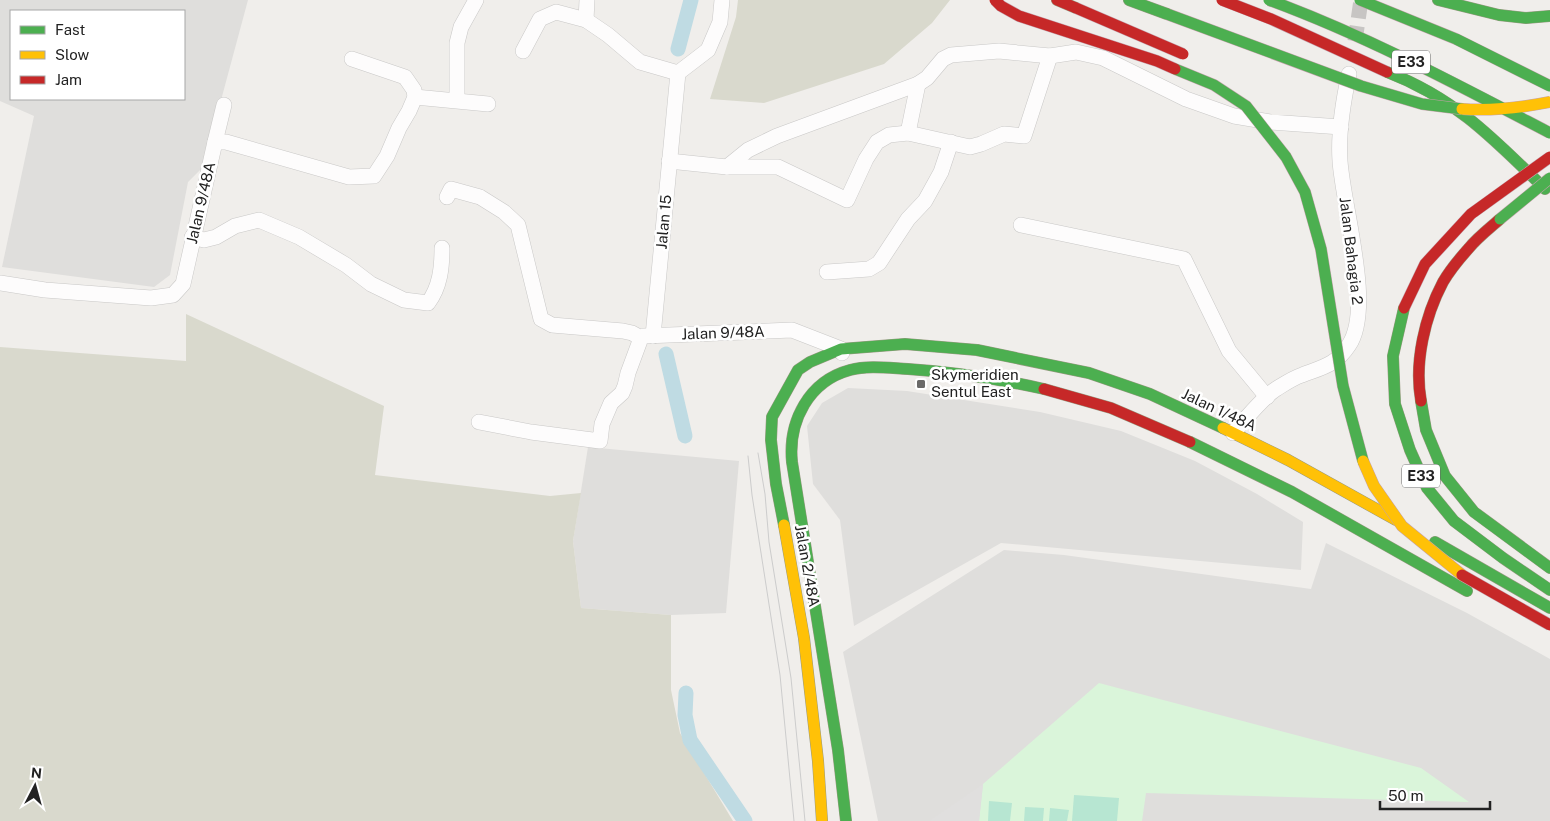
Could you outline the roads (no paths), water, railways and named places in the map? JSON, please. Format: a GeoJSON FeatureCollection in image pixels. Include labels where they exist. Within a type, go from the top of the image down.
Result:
{"type":"FeatureCollection","features":[{"type":"Feature","properties":{"kind":"main road"},"geometry":{"type":"LineString","coordinates":[[995,0],[1001,6],[1020,16],[1157,61],[1214,85],[1246,106],[1286,157],[1305,192],[1321,249],[1343,386],[1360,453],[1374,486],[1402,526],[1459,573],[1550,625]]}},
{"type":"Feature","properties":{"kind":"main road"},"geometry":{"type":"LineString","coordinates":[[1057,0],[1162,43],[1196,60]]}},
{"type":"Feature","properties":{"kind":"main road"},"geometry":{"type":"LineString","coordinates":[[1129,0],[1382,93],[1430,105],[1453,109],[1497,111],[1516,110],[1550,102]]}},
{"type":"Feature","properties":{"kind":"main road"},"geometry":{"type":"LineString","coordinates":[[1222,0],[1387,72],[1410,80],[1445,99],[1475,122],[1550,193]]}},
{"type":"Feature","properties":{"kind":"main road","name":"E33"},"geometry":{"type":"LineString","coordinates":[[1269,0],[1359,36],[1550,133]]}},
{"type":"Feature","properties":{"kind":"main road","name":"E33"},"geometry":{"type":"LineString","coordinates":[[1360,0],[1435,30],[1550,86]]}},
{"type":"Feature","properties":{"kind":"main road"},"geometry":{"type":"LineString","coordinates":[[1438,0],[1499,15],[1526,18],[1550,16]]}},
{"type":"Feature","properties":{"kind":"main road"},"geometry":{"type":"LineString","coordinates":[[1267,107],[1289,135]]}},
{"type":"Feature","properties":{"kind":"main road","name":"E33"},"geometry":{"type":"LineString","coordinates":[[1550,157],[1471,214],[1425,264],[1404,308],[1393,356],[1395,404],[1410,450],[1427,488],[1454,521],[1550,590]]}},
{"type":"Feature","properties":{"kind":"main road"},"geometry":{"type":"LineString","coordinates":[[1550,178],[1500,218],[1470,246],[1444,280],[1431,308],[1422,348],[1419,390],[1426,430],[1445,476],[1474,512],[1550,568]]}},
{"type":"Feature","properties":{"kind":"main road"},"geometry":{"type":"LineString","coordinates":[[1346,307],[1355,354]]}},
{"type":"Feature","properties":{"kind":"main road","name":"Jalan 1/48A"},"geometry":{"type":"LineString","coordinates":[[841,349],[905,344],[977,350],[1079,371],[1150,394],[1288,460],[1550,608]]}},
{"type":"Feature","properties":{"kind":"main road","name":"Jalan 2/48A"},"geometry":{"type":"LineString","coordinates":[[822,821],[818,761],[804,638],[776,484],[771,440],[772,417],[798,370],[810,362],[841,349]]}},
{"type":"Feature","properties":{"kind":"main road"},"geometry":{"type":"LineString","coordinates":[[849,370],[908,369],[969,374],[1065,394],[1140,419],[1239,464],[1516,619]]}},
{"type":"Feature","properties":{"kind":"main road","name":"Jalan 2/48A"},"geometry":{"type":"LineString","coordinates":[[846,821],[838,750],[794,475],[791,440],[797,417],[804,402],[820,384],[849,370]]}},
{"type":"Feature","properties":{"kind":"main road"},"geometry":{"type":"LineString","coordinates":[[1432,534],[1467,565],[1550,625]]}},
{"type":"Feature","properties":{"kind":"street"},"geometry":{"type":"LineString","coordinates":[[457,100],[457,43],[461,27],[476,0]]}},
{"type":"Feature","properties":{"kind":"street"},"geometry":{"type":"LineString","coordinates":[[586,20],[587,0]]}},
{"type":"Feature","properties":{"kind":"street"},"geometry":{"type":"LineString","coordinates":[[522,51],[540,18],[556,12],[586,20],[608,35],[640,62],[678,73],[708,50],[720,22],[722,0]]}},
{"type":"Feature","properties":{"kind":"street"},"geometry":{"type":"LineString","coordinates":[[727,167],[748,150],[777,136],[918,84],[927,78],[943,59],[951,55],[999,50],[1050,56],[1076,52],[1103,58],[1186,99],[1234,116],[1270,122],[1341,128]]}},
{"type":"Feature","properties":{"kind":"street"},"geometry":{"type":"LineString","coordinates":[[669,161],[727,167],[778,167],[848,200],[866,159],[877,142],[889,135],[908,133],[970,147],[1004,134],[1024,136],[1050,56]]}},
{"type":"Feature","properties":{"kind":"street"},"geometry":{"type":"LineString","coordinates":[[352,59],[405,77],[410,83],[415,97],[488,104]]}},
{"type":"Feature","properties":{"kind":"street","name":"Jalan Bahagia 2"},"geometry":{"type":"LineString","coordinates":[[1233,433],[1274,390],[1301,375],[1335,362],[1350,344],[1356,331],[1359,307],[1354,248],[1340,160],[1344,98],[1351,67]]}},
{"type":"Feature","properties":{"kind":"street","name":"Jalan 15"},"geometry":{"type":"LineString","coordinates":[[479,422],[531,432],[600,441],[602,424],[611,403],[622,393],[628,373],[647,337],[678,73]]}},
{"type":"Feature","properties":{"kind":"street"},"geometry":{"type":"LineString","coordinates":[[908,133],[918,84]]}},
{"type":"Feature","properties":{"kind":"street","name":"Jalan 9/48A"},"geometry":{"type":"LineString","coordinates":[[0,283],[95,295],[151,298],[173,294],[183,284],[192,237],[215,142],[226,142],[349,177],[374,176],[387,156],[394,135],[409,111],[415,97]]}},
{"type":"Feature","properties":{"kind":"street"},"geometry":{"type":"LineString","coordinates":[[215,142],[224,105]]}},
{"type":"Feature","properties":{"kind":"street"},"geometry":{"type":"LineString","coordinates":[[827,272],[869,269],[879,263],[908,219],[925,201],[941,172],[950,142]]}},
{"type":"Feature","properties":{"kind":"street"},"geometry":{"type":"LineString","coordinates":[[447,197],[450,189],[480,197],[504,212],[518,226],[542,318],[552,325],[623,331],[647,337]]}},
{"type":"Feature","properties":{"kind":"street"},"geometry":{"type":"LineString","coordinates":[[192,237],[204,240],[216,237],[235,226],[258,220],[299,237],[346,265],[371,284],[404,300],[428,303],[435,294],[442,266],[442,248]]}},
{"type":"Feature","properties":{"kind":"street"},"geometry":{"type":"LineString","coordinates":[[1021,225],[1184,259],[1229,351],[1266,397]]}},
{"type":"Feature","properties":{"kind":"street"},"geometry":{"type":"LineString","coordinates":[[792,330],[808,344],[810,362],[820,384]]}},
{"type":"Feature","properties":{"kind":"street","name":"Jalan 9/48A"},"geometry":{"type":"LineString","coordinates":[[647,337],[792,330],[841,349]]}},
{"type":"Feature","properties":{"kind":"street"},"geometry":{"type":"LineString","coordinates":[[841,349],[849,370]]}},
{"type":"Feature","properties":{"kind":"waterway"},"geometry":{"type":"LineString","coordinates":[[678,49],[691,0]]}},
{"type":"Feature","properties":{"kind":"waterway"},"geometry":{"type":"LineString","coordinates":[[666,354],[685,436]]}},
{"type":"Feature","properties":{"kind":"waterway"},"geometry":{"type":"LineString","coordinates":[[686,693],[685,715],[690,740],[745,821]]}},
{"type":"Feature","properties":{"kind":"tunnel"},"geometry":{"type":"LineString","coordinates":[[1355,41],[1361,0]]}},
{"type":"Feature","properties":{"kind":"tram line"},"geometry":{"type":"LineString","coordinates":[[758,453],[765,494],[769,542],[791,678],[805,821]]}},
{"type":"Feature","properties":{"kind":"tram line"},"geometry":{"type":"LineString","coordinates":[[748,456],[752,495],[780,675],[794,821]]}},
{"type":"Feature","properties":{"kind":"place","name":"Skymeridien Sentul East"},"geometry":{"type":"Point","coordinates":[921,384]}}]}
